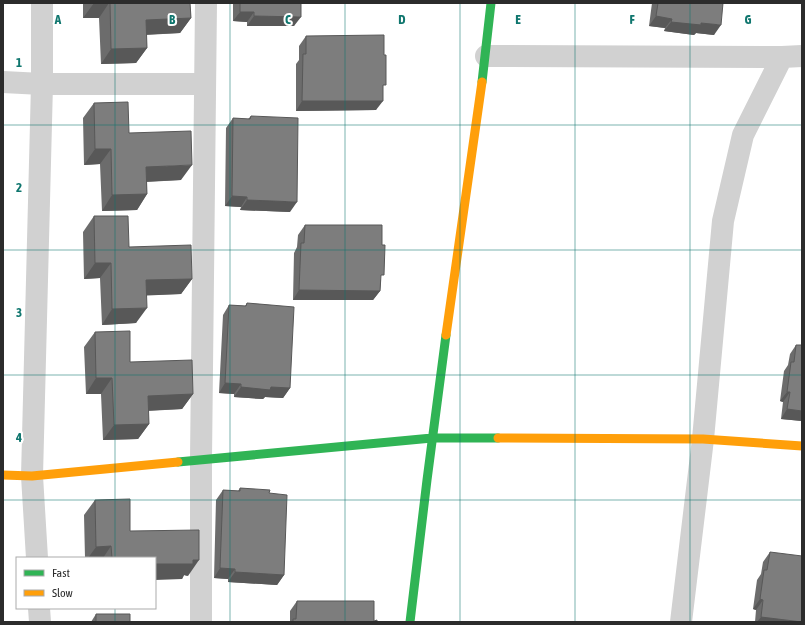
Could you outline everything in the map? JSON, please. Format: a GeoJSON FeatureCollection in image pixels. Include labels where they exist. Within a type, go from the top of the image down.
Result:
{"type":"FeatureCollection","features":[{"type":"Feature","properties":{"kind":"street"},"geometry":{"type":"LineString","coordinates":[[36,557],[32,476],[42,84],[42,3]]}},
{"type":"Feature","properties":{"kind":"street"},"geometry":{"type":"LineString","coordinates":[[201,622],[201,459],[206,3]]}},
{"type":"Feature","properties":{"kind":"street"},"geometry":{"type":"LineString","coordinates":[[410,622],[432,438],[486,56],[491,3]]}},
{"type":"Feature","properties":{"kind":"street"},"geometry":{"type":"LineString","coordinates":[[486,56],[792,57]]}},
{"type":"Feature","properties":{"kind":"street"},"geometry":{"type":"LineString","coordinates":[[681,622],[703,439],[724,221],[743,135],[792,57]]}},
{"type":"Feature","properties":{"kind":"street"},"geometry":{"type":"LineString","coordinates":[[3,82],[42,84],[205,84]]}},
{"type":"Feature","properties":{"kind":"street"},"geometry":{"type":"LineString","coordinates":[[3,475],[32,476],[432,438],[703,439],[802,446]]}},
{"type":"Feature","properties":{"kind":"street"},"geometry":{"type":"LineString","coordinates":[[39,609],[40,622]]}},
{"type":"Feature","properties":{"kind":"building"},"geometry":{"type":"Polygon","coordinates":[[[110,3],[190,3],[191,18],[146,20],[147,48],[111,49],[110,3]]]}},
{"type":"Feature","properties":{"kind":"building"},"geometry":{"type":"Polygon","coordinates":[[[240,3],[301,3],[301,17],[254,16],[254,12],[240,12],[240,3]]]}},
{"type":"Feature","properties":{"kind":"building"},"geometry":{"type":"Polygon","coordinates":[[[658,3],[723,3],[721,25],[671,22],[672,19],[656,16],[658,3]]]}},
{"type":"Feature","properties":{"kind":"building"},"geometry":{"type":"Polygon","coordinates":[[[384,35],[386,85],[383,85],[383,101],[302,101],[303,54],[306,54],[306,36],[384,35]]]}},
{"type":"Feature","properties":{"kind":"building"},"geometry":{"type":"Polygon","coordinates":[[[128,102],[129,133],[191,131],[192,165],[146,167],[147,194],[112,195],[111,149],[95,149],[94,103],[128,102]]]}},
{"type":"Feature","properties":{"kind":"building"},"geometry":{"type":"Polygon","coordinates":[[[251,116],[298,118],[297,202],[247,200],[247,197],[232,196],[233,118],[250,119],[251,116]]]}},
{"type":"Feature","properties":{"kind":"building"},"geometry":{"type":"Polygon","coordinates":[[[94,216],[128,216],[129,247],[191,245],[192,279],[146,280],[147,308],[112,309],[111,263],[95,263],[94,216]]]}},
{"type":"Feature","properties":{"kind":"building"},"geometry":{"type":"Polygon","coordinates":[[[305,225],[382,225],[382,245],[385,245],[384,275],[381,275],[380,291],[299,290],[301,243],[304,243],[305,225]]]}},
{"type":"Feature","properties":{"kind":"building"},"geometry":{"type":"Polygon","coordinates":[[[247,303],[294,307],[290,388],[271,387],[270,390],[241,387],[241,384],[225,383],[229,305],[246,306],[247,303]]]}},
{"type":"Feature","properties":{"kind":"building"},"geometry":{"type":"Polygon","coordinates":[[[130,331],[130,362],[192,360],[193,394],[148,396],[149,424],[114,425],[112,378],[96,378],[95,332],[130,331]]]}},
{"type":"Feature","properties":{"kind":"building"},"geometry":{"type":"Polygon","coordinates":[[[796,345],[802,345],[802,411],[787,409],[790,392],[787,392],[791,362],[794,362],[796,345]]]}},
{"type":"Feature","properties":{"kind":"building"},"geometry":{"type":"Polygon","coordinates":[[[240,488],[270,490],[269,493],[287,495],[284,575],[235,572],[235,569],[220,568],[223,490],[240,491],[240,488]]]}},
{"type":"Feature","properties":{"kind":"building"},"geometry":{"type":"Polygon","coordinates":[[[130,499],[130,531],[199,530],[199,560],[193,560],[193,564],[156,564],[156,557],[112,557],[111,546],[96,547],[95,500],[130,499]]]}},
{"type":"Feature","properties":{"kind":"building"},"geometry":{"type":"Polygon","coordinates":[[[770,552],[802,556],[802,622],[761,617],[763,600],[760,599],[764,570],[767,570],[770,552]]]}},
{"type":"Feature","properties":{"kind":"building"},"geometry":{"type":"Polygon","coordinates":[[[297,601],[374,601],[374,621],[377,620],[377,622],[293,622],[293,619],[296,619],[297,601]]]}},
{"type":"Feature","properties":{"kind":"building"},"geometry":{"type":"Polygon","coordinates":[[[96,614],[130,614],[130,622],[96,622],[96,614]]]}},
{"type":"Feature","properties":{"kind":"traffic: fast"},"geometry":{"type":"LineString","coordinates":[[482,82],[491,3]]}},
{"type":"Feature","properties":{"kind":"traffic: fast"},"geometry":{"type":"LineString","coordinates":[[410,622],[446,335]]}},
{"type":"Feature","properties":{"kind":"traffic: fast"},"geometry":{"type":"LineString","coordinates":[[178,462],[432,438],[498,438]]}},
{"type":"Feature","properties":{"kind":"traffic: slow"},"geometry":{"type":"LineString","coordinates":[[446,335],[482,82]]}},
{"type":"Feature","properties":{"kind":"traffic: slow"},"geometry":{"type":"LineString","coordinates":[[498,438],[703,439],[802,446]]}},
{"type":"Feature","properties":{"kind":"traffic: slow"},"geometry":{"type":"LineString","coordinates":[[3,475],[32,476],[178,462]]}}]}
